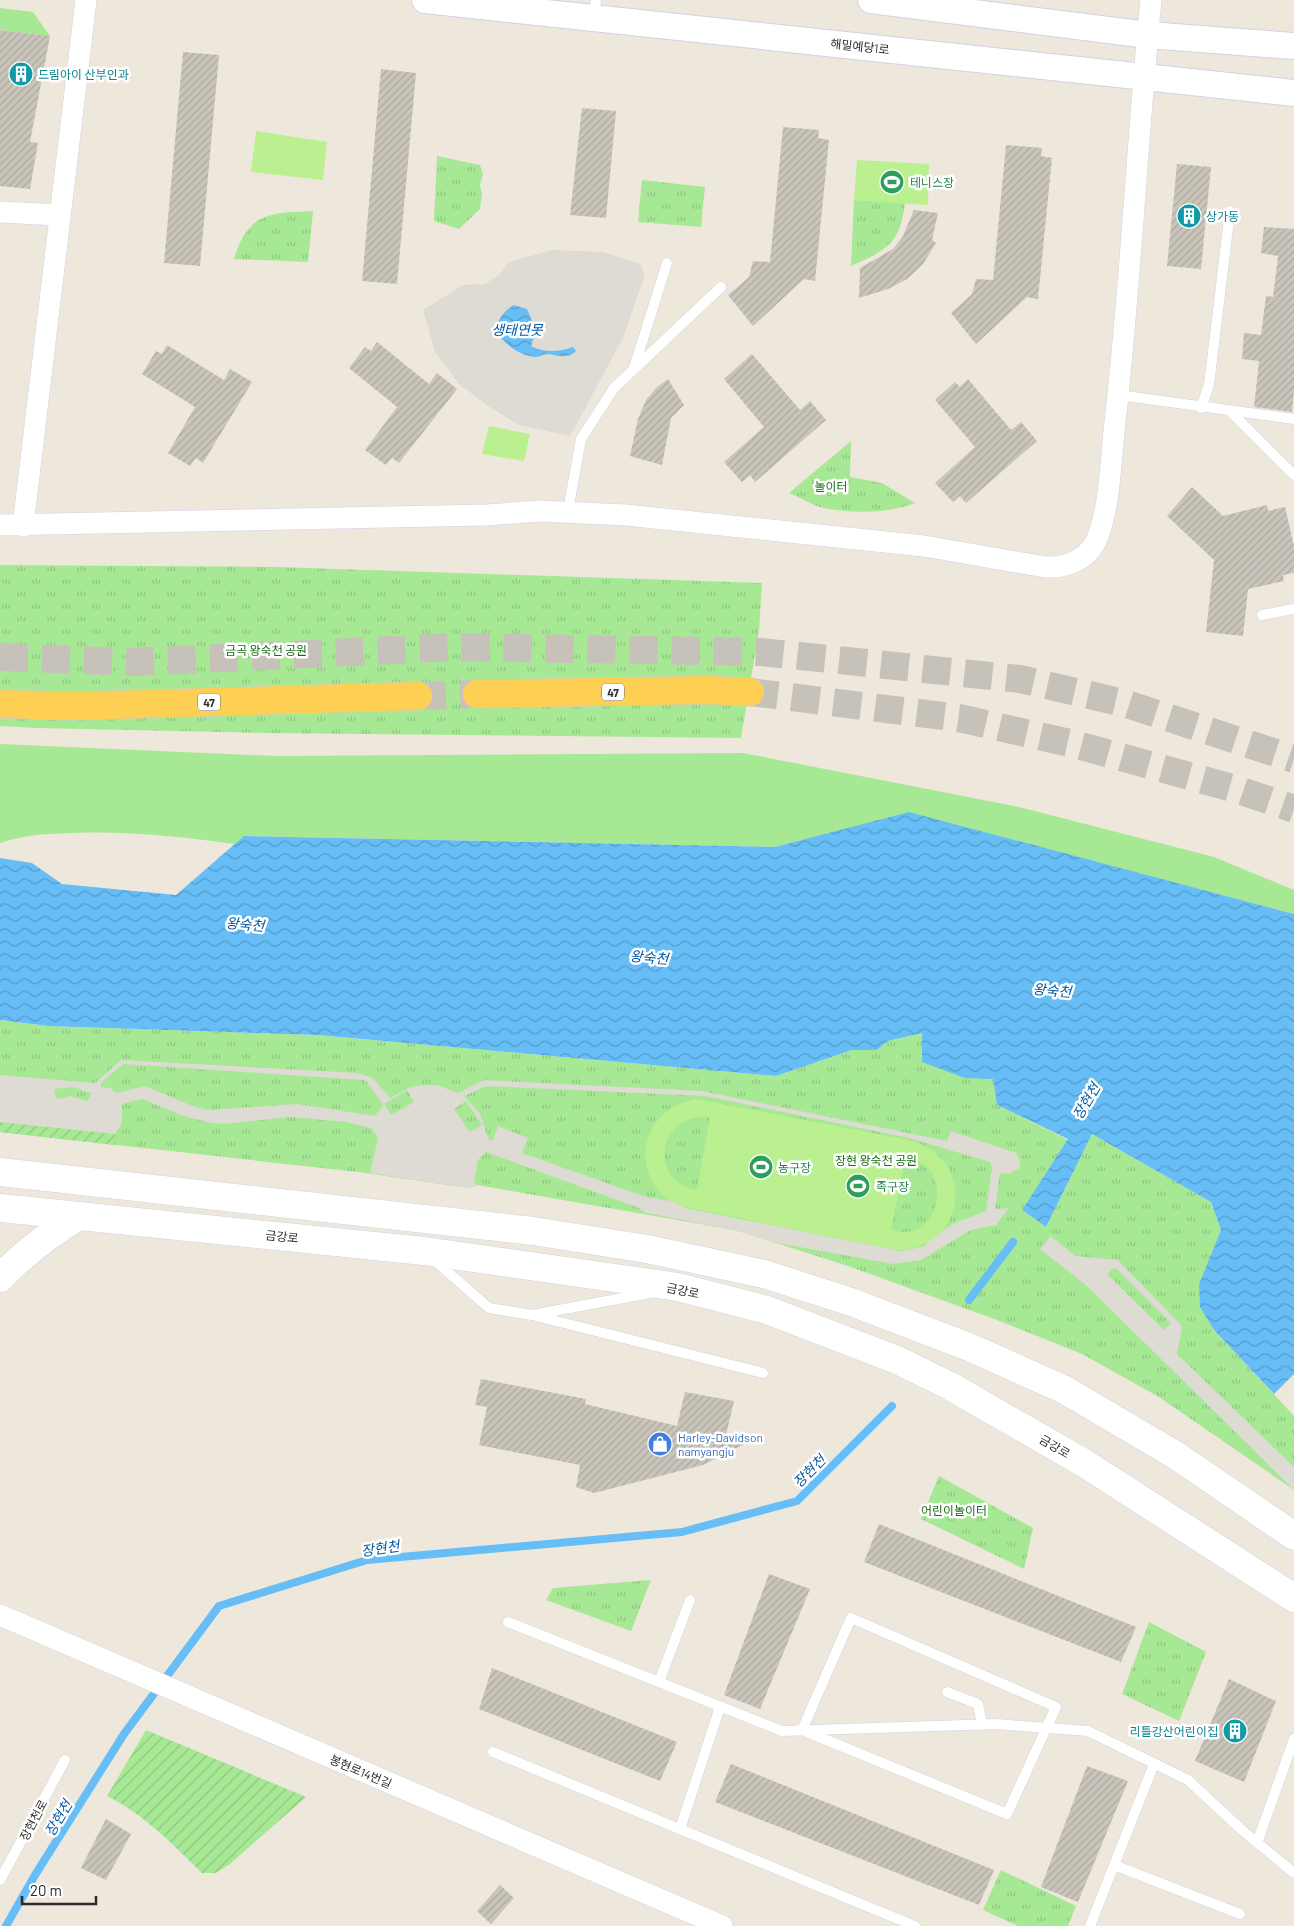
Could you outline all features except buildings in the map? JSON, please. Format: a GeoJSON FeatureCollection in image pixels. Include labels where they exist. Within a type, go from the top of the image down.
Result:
{"type":"FeatureCollection","features":[{"type":"Feature","properties":{"kind":"highway","name":"47"},"geometry":{"type":"LineString","coordinates":[[477,694],[707,690],[750,692]]}},
{"type":"Feature","properties":{"kind":"highway","name":"47"},"geometry":{"type":"LineString","coordinates":[[0,704],[76,706],[418,696]]}},
{"type":"Feature","properties":{"kind":"main road"},"geometry":{"type":"LineString","coordinates":[[0,1172],[533,1231],[647,1249],[764,1274],[851,1302],[969,1347],[1065,1390],[1177,1456],[1294,1536]]}},
{"type":"Feature","properties":{"kind":"main road","name":"금강로"},"geometry":{"type":"LineString","coordinates":[[0,1208],[424,1251],[678,1288],[767,1310],[897,1360],[950,1386],[1084,1462],[1294,1598]]}},
{"type":"Feature","properties":{"kind":"main road"},"geometry":{"type":"LineString","coordinates":[[0,1278],[49,1233],[79,1216]]}},
{"type":"Feature","properties":{"kind":"street"},"geometry":{"type":"LineString","coordinates":[[23,526],[86,0]]}},
{"type":"Feature","properties":{"kind":"street","name":"해밀예당1로"},"geometry":{"type":"LineString","coordinates":[[425,0],[595,9],[1294,93]]}},
{"type":"Feature","properties":{"kind":"street"},"geometry":{"type":"LineString","coordinates":[[871,0],[1148,35],[1294,46]]}},
{"type":"Feature","properties":{"kind":"street"},"geometry":{"type":"LineString","coordinates":[[0,525],[488,515],[568,511],[924,546],[1045,567],[1062,568],[1088,553],[1096,542],[1104,515],[1118,394],[1143,76],[1152,0]]}},
{"type":"Feature","properties":{"kind":"street"},"geometry":{"type":"LineString","coordinates":[[0,212],[60,216]]}},
{"type":"Feature","properties":{"kind":"street","name":"봉현로14번길"},"geometry":{"type":"LineString","coordinates":[[0,1615],[722,1926]]}},
{"type":"Feature","properties":{"kind":"lane"},"geometry":{"type":"LineString","coordinates":[[1201,408],[1209,385],[1230,211]]}},
{"type":"Feature","properties":{"kind":"lane"},"geometry":{"type":"LineString","coordinates":[[634,370],[666,264]]}},
{"type":"Feature","properties":{"kind":"lane"},"geometry":{"type":"LineString","coordinates":[[568,511],[581,439],[614,388],[721,287]]}},
{"type":"Feature","properties":{"kind":"lane"},"geometry":{"type":"LineString","coordinates":[[1118,394],[1201,408],[1294,419]]}},
{"type":"Feature","properties":{"kind":"lane"},"geometry":{"type":"LineString","coordinates":[[1232,412],[1294,475]]}},
{"type":"Feature","properties":{"kind":"lane"},"geometry":{"type":"LineString","coordinates":[[1262,615],[1294,609]]}},
{"type":"Feature","properties":{"kind":"lane"},"geometry":{"type":"LineString","coordinates":[[424,1251],[489,1308],[532,1315],[763,1373]]}},
{"type":"Feature","properties":{"kind":"lane"},"geometry":{"type":"LineString","coordinates":[[532,1315],[678,1288]]}},
{"type":"Feature","properties":{"kind":"lane"},"geometry":{"type":"LineString","coordinates":[[659,1682],[690,1600]]}},
{"type":"Feature","properties":{"kind":"lane"},"geometry":{"type":"LineString","coordinates":[[851,1618],[1056,1707],[1007,1814],[802,1730],[851,1618]]}},
{"type":"Feature","properties":{"kind":"lane"},"geometry":{"type":"LineString","coordinates":[[508,1622],[782,1731],[982,1725],[1088,1731],[1188,1780],[1257,1843],[1294,1873]]}},
{"type":"Feature","properties":{"kind":"lane"},"geometry":{"type":"LineString","coordinates":[[947,1692],[978,1704],[982,1725]]}},
{"type":"Feature","properties":{"kind":"lane"},"geometry":{"type":"LineString","coordinates":[[680,1829],[720,1707]]}},
{"type":"Feature","properties":{"kind":"lane"},"geometry":{"type":"LineString","coordinates":[[1257,1843],[1294,1739]]}},
{"type":"Feature","properties":{"kind":"lane"},"geometry":{"type":"LineString","coordinates":[[493,1752],[915,1926]]}},
{"type":"Feature","properties":{"kind":"lane","name":"장현천로"},"geometry":{"type":"LineString","coordinates":[[0,1880],[65,1760]]}},
{"type":"Feature","properties":{"kind":"lane"},"geometry":{"type":"LineString","coordinates":[[1090,1926],[1154,1764]]}},
{"type":"Feature","properties":{"kind":"lane"},"geometry":{"type":"LineString","coordinates":[[1114,1865],[1240,1914]]}},
{"type":"Feature","properties":{"kind":"green space"},"geometry":{"type":"Polygon","coordinates":[[[0,8],[33,12],[50,36],[0,30],[0,8]]]}},
{"type":"Feature","properties":{"kind":"green space"},"geometry":{"type":"Polygon","coordinates":[[[256,131],[327,142],[323,180],[251,172],[256,131]]]}},
{"type":"Feature","properties":{"kind":"green space"},"geometry":{"type":"Polygon","coordinates":[[[437,156],[480,165],[483,174],[480,185],[482,194],[480,209],[459,229],[434,221],[437,156]]]}},
{"type":"Feature","properties":{"kind":"green space","name":"테니스장"},"geometry":{"type":"Polygon","coordinates":[[[857,160],[929,164],[928,205],[854,200],[857,160]]]}},
{"type":"Feature","properties":{"kind":"green space"},"geometry":{"type":"Polygon","coordinates":[[[642,180],[705,187],[701,227],[638,222],[642,180]]]}},
{"type":"Feature","properties":{"kind":"green space"},"geometry":{"type":"Polygon","coordinates":[[[854,200],[905,203],[900,228],[890,244],[883,250],[851,266],[854,200]]]}},
{"type":"Feature","properties":{"kind":"green space"},"geometry":{"type":"Polygon","coordinates":[[[313,211],[308,262],[234,259],[246,232],[263,218],[284,213],[313,211]]]}},
{"type":"Feature","properties":{"kind":"green space"},"geometry":{"type":"Polygon","coordinates":[[[489,426],[530,434],[524,461],[482,454],[489,426]]]}},
{"type":"Feature","properties":{"kind":"green space","name":"놀이터"},"geometry":{"type":"Polygon","coordinates":[[[851,441],[850,477],[882,483],[915,503],[881,511],[856,512],[820,507],[789,493],[851,441]]]}},
{"type":"Feature","properties":{"kind":"green space","name":"금곡 왕숙천 공원"},"geometry":{"type":"Polygon","coordinates":[[[0,565],[277,567],[762,583],[759,631],[741,738],[268,733],[36,728],[0,726],[0,565]]]}},
{"type":"Feature","properties":{"kind":"green space"},"geometry":{"type":"Polygon","coordinates":[[[0,744],[276,756],[743,753],[1019,807],[1214,857],[1294,890],[1294,914],[909,813],[775,847],[244,836],[235,844],[155,835],[115,833],[37,835],[0,843],[0,744]]]}},
{"type":"Feature","properties":{"kind":"green space","name":"장현 왕숙천 공원"},"geometry":{"type":"Polygon","coordinates":[[[0,1020],[48,1026],[317,1035],[776,1076],[852,1050],[877,1050],[888,1041],[922,1033],[965,1078],[993,1078],[997,1105],[1068,1140],[1022,1210],[1046,1227],[1092,1134],[1211,1202],[1221,1230],[1199,1284],[1214,1330],[1294,1416],[1294,1490],[1159,1397],[1082,1354],[997,1320],[848,1266],[735,1230],[477,1185],[469,1188],[358,1172],[0,1132],[0,1020]]]}},
{"type":"Feature","properties":{"kind":"green space"},"geometry":{"type":"Polygon","coordinates":[[[696,1099],[909,1140],[931,1150],[946,1164],[954,1183],[955,1202],[950,1220],[938,1236],[920,1246],[896,1250],[680,1206],[663,1195],[652,1180],[646,1164],[646,1147],[651,1131],[661,1116],[676,1105],[696,1099]],[[701,1117],[686,1121],[674,1129],[667,1140],[664,1152],[666,1165],[672,1176],[682,1185],[697,1190],[710,1118],[701,1117]],[[905,1158],[891,1230],[909,1232],[922,1226],[932,1215],[937,1201],[937,1186],[932,1173],[921,1163],[905,1158]]]}},
{"type":"Feature","properties":{"kind":"green space"},"geometry":{"type":"Polygon","coordinates":[[[0,1122],[115,1134],[114,1145],[0,1132],[0,1122]]]}},
{"type":"Feature","properties":{"kind":"green space","name":"어린이놀이터"},"geometry":{"type":"Polygon","coordinates":[[[939,1476],[1033,1528],[1024,1569],[921,1519],[939,1476]]]}},
{"type":"Feature","properties":{"kind":"green space"},"geometry":{"type":"Polygon","coordinates":[[[651,1580],[631,1631],[546,1600],[553,1588],[651,1580]]]}},
{"type":"Feature","properties":{"kind":"green space"},"geometry":{"type":"Polygon","coordinates":[[[1149,1622],[1206,1652],[1179,1721],[1122,1694],[1149,1622]]]}},
{"type":"Feature","properties":{"kind":"green space"},"geometry":{"type":"Polygon","coordinates":[[[146,1730],[306,1797],[230,1864],[216,1873],[202,1873],[146,1821],[121,1803],[107,1796],[146,1730]]]}},
{"type":"Feature","properties":{"kind":"green space"},"geometry":{"type":"Polygon","coordinates":[[[1001,1870],[1076,1906],[1068,1926],[1018,1926],[983,1910],[1001,1870]]]}},
{"type":"Feature","properties":{"kind":"shaded area"},"geometry":{"type":"Polygon","coordinates":[[[552,250],[603,252],[640,264],[645,275],[623,338],[570,436],[519,425],[488,406],[460,385],[435,352],[423,310],[463,285],[485,284],[500,274],[509,262],[552,250]]]}},
{"type":"Feature","properties":{"kind":"shaded area","name":"장현 왕숙천 공원"},"geometry":{"type":"Polygon","coordinates":[[[121,1060],[357,1073],[373,1078],[390,1098],[410,1087],[423,1085],[437,1085],[458,1093],[484,1080],[702,1091],[947,1141],[951,1131],[1016,1153],[1020,1161],[1020,1168],[1008,1174],[1000,1173],[995,1209],[1009,1208],[996,1225],[971,1230],[921,1260],[893,1264],[772,1242],[735,1230],[646,1213],[639,1208],[486,1152],[478,1160],[474,1183],[477,1185],[469,1188],[370,1173],[378,1139],[373,1129],[347,1122],[291,1117],[224,1124],[212,1123],[184,1116],[142,1099],[125,1103],[122,1106],[122,1123],[115,1134],[0,1122],[0,1075],[95,1083],[121,1060]],[[123,1064],[101,1083],[101,1087],[110,1088],[117,1093],[145,1086],[195,1107],[209,1110],[297,1104],[375,1116],[383,1105],[367,1082],[363,1080],[123,1064]],[[486,1086],[464,1096],[480,1114],[489,1140],[493,1140],[498,1126],[528,1138],[522,1153],[646,1197],[671,1201],[685,1208],[901,1251],[922,1247],[952,1224],[986,1211],[992,1168],[990,1162],[909,1138],[705,1096],[486,1086]],[[72,1087],[54,1089],[57,1099],[71,1096],[87,1101],[92,1093],[72,1087]],[[407,1090],[384,1104],[391,1115],[414,1102],[407,1090]],[[466,1101],[454,1109],[470,1132],[482,1125],[466,1101]]]}},
{"type":"Feature","properties":{"kind":"shaded area"},"geometry":{"type":"Polygon","coordinates":[[[1051,1236],[1075,1256],[1118,1260],[1182,1326],[1177,1354],[1294,1467],[1294,1490],[1087,1286],[1040,1249],[1051,1236]],[[1115,1267],[1107,1274],[1164,1330],[1171,1323],[1115,1267]]]}},
{"type":"Feature","properties":{"kind":"water","name":"생태연못"},"geometry":{"type":"Polygon","coordinates":[[[514,305],[527,309],[536,331],[531,346],[551,351],[573,347],[576,351],[566,356],[547,354],[535,357],[513,349],[496,333],[501,317],[506,310],[514,305]]]}},
{"type":"Feature","properties":{"kind":"water","name":"왕숙천"},"geometry":{"type":"Polygon","coordinates":[[[909,812],[1294,914],[1294,1374],[1274,1394],[1214,1330],[1200,1307],[1199,1284],[1221,1230],[1211,1202],[1092,1134],[1046,1227],[1022,1210],[1068,1139],[997,1105],[993,1079],[965,1078],[922,1062],[922,1033],[888,1041],[877,1050],[852,1050],[776,1076],[317,1035],[48,1026],[0,1020],[0,858],[32,863],[62,884],[176,895],[244,836],[775,847],[909,812]]]}},
{"type":"Feature","properties":{"kind":"waterway","name":"장현천"},"geometry":{"type":"LineString","coordinates":[[969,1300],[1013,1242]]}},
{"type":"Feature","properties":{"kind":"waterway","name":"장현천"},"geometry":{"type":"LineString","coordinates":[[6,1926],[35,1875],[124,1734],[219,1606],[367,1560],[682,1532],[797,1501],[892,1406]]}},
{"type":"Feature","properties":{"kind":"tunnel"},"geometry":{"type":"LineString","coordinates":[[0,657],[134,662],[460,647],[761,652],[1020,679],[1124,703],[1294,759]]}},
{"type":"Feature","properties":{"kind":"tunnel"},"geometry":{"type":"LineString","coordinates":[[750,692],[959,718],[1070,743],[1236,789],[1294,809]]}},
{"type":"Feature","properties":{"kind":"tunnel"},"geometry":{"type":"LineString","coordinates":[[418,696],[477,694]]}},
{"type":"Feature","properties":{"kind":"place","name":"드림아이 산부인과"},"geometry":{"type":"Point","coordinates":[21,74]}},
{"type":"Feature","properties":{"kind":"place","name":"테니스장"},"geometry":{"type":"Point","coordinates":[892,182]}},
{"type":"Feature","properties":{"kind":"place","name":"상가동"},"geometry":{"type":"Point","coordinates":[1189,216]}},
{"type":"Feature","properties":{"kind":"place","name":"농구장"},"geometry":{"type":"Point","coordinates":[761,1167]}},
{"type":"Feature","properties":{"kind":"place","name":"족구장"},"geometry":{"type":"Point","coordinates":[858,1186]}},
{"type":"Feature","properties":{"kind":"place","name":"Harley-Davidson namyangju"},"geometry":{"type":"Point","coordinates":[660,1444]}},
{"type":"Feature","properties":{"kind":"place","name":"리틀강산어린이집"},"geometry":{"type":"Point","coordinates":[1235,1731]}}]}
